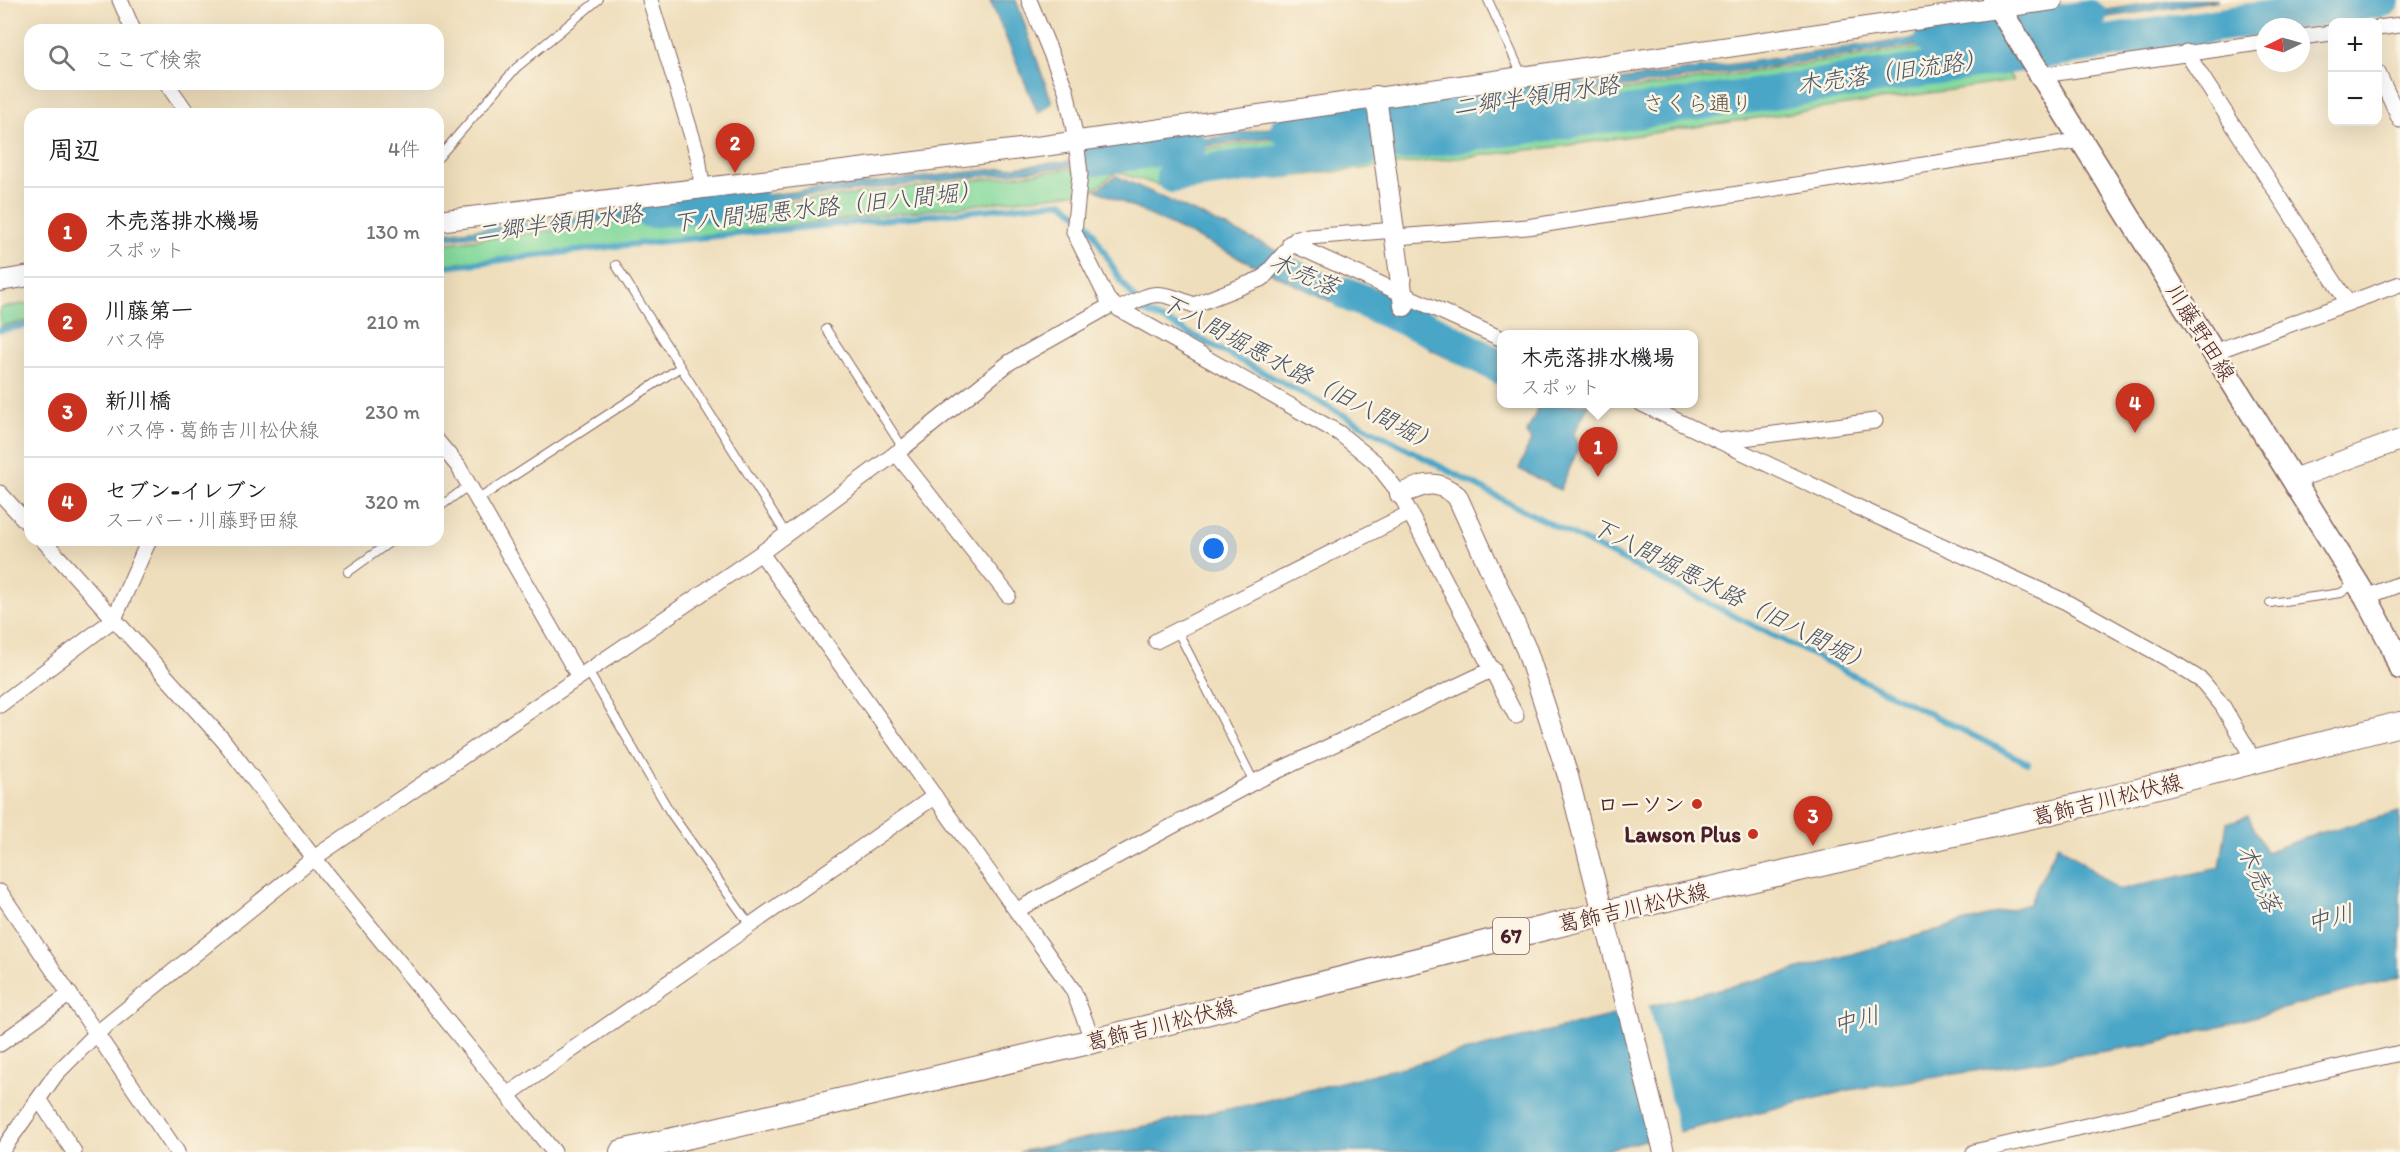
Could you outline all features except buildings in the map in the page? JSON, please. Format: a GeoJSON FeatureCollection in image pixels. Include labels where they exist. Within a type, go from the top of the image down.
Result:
{"type":"FeatureCollection","features":[{"type":"Feature","properties":{"kind":"main road","name":"川藤野田線"},"geometry":{"type":"LineString","coordinates":[[2000,9],[2362,590],[2391,644],[2400,668]]}},
{"type":"Feature","properties":{"kind":"main road","name":"葛飾吉川松伏線"},"geometry":{"type":"LineString","coordinates":[[622,1152],[1093,1041],[1605,913],[1942,838],[2252,763],[2400,724]]}},
{"type":"Feature","properties":{"kind":"street"},"geometry":{"type":"LineString","coordinates":[[120,0],[130,24]]}},
{"type":"Feature","properties":{"kind":"street"},"geometry":{"type":"LineString","coordinates":[[650,0],[698,156],[702,188]]}},
{"type":"Feature","properties":{"kind":"street"},"geometry":{"type":"LineString","coordinates":[[1029,0],[1066,90],[1078,152],[1078,192],[1074,232],[1108,300],[1339,433],[1376,462],[1400,494],[1408,514],[1493,669],[1516,716]]}},
{"type":"Feature","properties":{"kind":"street"},"geometry":{"type":"LineString","coordinates":[[444,220],[1022,149],[1078,152],[1376,96],[2053,0]]}},
{"type":"Feature","properties":{"kind":"street"},"geometry":{"type":"LineString","coordinates":[[2382,27],[2400,25]]}},
{"type":"Feature","properties":{"kind":"street"},"geometry":{"type":"LineString","coordinates":[[2310,37],[2328,34]]}},
{"type":"Feature","properties":{"kind":"street"},"geometry":{"type":"LineString","coordinates":[[2041,72],[2256,43]]}},
{"type":"Feature","properties":{"kind":"street"},"geometry":{"type":"LineString","coordinates":[[2186,52],[2348,303]]}},
{"type":"Feature","properties":{"kind":"street"},"geometry":{"type":"LineString","coordinates":[[2382,82],[2400,120]]}},
{"type":"Feature","properties":{"kind":"street"},"geometry":{"type":"LineString","coordinates":[[171,90],[184,108]]}},
{"type":"Feature","properties":{"kind":"street"},"geometry":{"type":"LineString","coordinates":[[1376,96],[1396,233],[1403,301]]}},
{"type":"Feature","properties":{"kind":"street"},"geometry":{"type":"LineString","coordinates":[[1,1152],[56,1074],[97,1033],[314,858],[761,553],[899,451],[1010,362],[1116,306],[1153,293],[1166,294],[1194,304],[1263,278],[1290,243],[1297,238],[1527,227],[2082,140]]}},
{"type":"Feature","properties":{"kind":"street"},"geometry":{"type":"LineString","coordinates":[[1290,243],[1403,301],[1497,337]]}},
{"type":"Feature","properties":{"kind":"street"},"geometry":{"type":"LineString","coordinates":[[0,280],[24,277]]}},
{"type":"Feature","properties":{"kind":"street"},"geometry":{"type":"LineString","coordinates":[[2214,352],[2400,284]]}},
{"type":"Feature","properties":{"kind":"street"},"geometry":{"type":"LineString","coordinates":[[1650,408],[1870,513],[2066,602],[2168,659],[2202,681],[2222,705],[2247,748],[2252,763]]}},
{"type":"Feature","properties":{"kind":"street"},"geometry":{"type":"LineString","coordinates":[[1720,441],[1875,421]]}},
{"type":"Feature","properties":{"kind":"street"},"geometry":{"type":"LineString","coordinates":[[2293,479],[2400,440]]}},
{"type":"Feature","properties":{"kind":"street"},"geometry":{"type":"LineString","coordinates":[[444,449],[458,466],[583,674]]}},
{"type":"Feature","properties":{"kind":"street"},"geometry":{"type":"LineString","coordinates":[[899,451],[1008,596]]}},
{"type":"Feature","properties":{"kind":"street"},"geometry":{"type":"LineString","coordinates":[[1400,494],[1432,483],[1444,486],[1457,496],[1527,651],[1568,776],[1605,913],[1664,1152]]}},
{"type":"Feature","properties":{"kind":"street"},"geometry":{"type":"LineString","coordinates":[[0,493],[24,519]]}},
{"type":"Feature","properties":{"kind":"street"},"geometry":{"type":"LineString","coordinates":[[1156,640],[1408,514]]}},
{"type":"Feature","properties":{"kind":"street"},"geometry":{"type":"LineString","coordinates":[[48,546],[223,740],[314,858],[509,1094],[554,1152]]}},
{"type":"Feature","properties":{"kind":"street"},"geometry":{"type":"LineString","coordinates":[[0,705],[114,619],[146,546]]}},
{"type":"Feature","properties":{"kind":"street"},"geometry":{"type":"LineString","coordinates":[[761,553],[1073,990],[1093,1041]]}},
{"type":"Feature","properties":{"kind":"street"},"geometry":{"type":"LineString","coordinates":[[2362,590],[2400,584]]}},
{"type":"Feature","properties":{"kind":"street"},"geometry":{"type":"LineString","coordinates":[[1017,910],[1254,782],[1493,669]]}},
{"type":"Feature","properties":{"kind":"street"},"geometry":{"type":"LineString","coordinates":[[509,1094],[935,796]]}},
{"type":"Feature","properties":{"kind":"street"},"geometry":{"type":"LineString","coordinates":[[0,892],[177,1152]]}},
{"type":"Feature","properties":{"kind":"street"},"geometry":{"type":"LineString","coordinates":[[0,1044],[70,994]]}},
{"type":"Feature","properties":{"kind":"street"},"geometry":{"type":"LineString","coordinates":[[1974,1152],[2400,1053]]}},
{"type":"Feature","properties":{"kind":"street"},"geometry":{"type":"LineString","coordinates":[[39,1099],[74,1152]]}},
{"type":"Feature","properties":{"kind":"lane"},"geometry":{"type":"LineString","coordinates":[[444,151],[516,68],[598,0]]}},
{"type":"Feature","properties":{"kind":"lane"},"geometry":{"type":"LineString","coordinates":[[1488,0],[1522,75]]}},
{"type":"Feature","properties":{"kind":"lane"},"geometry":{"type":"LineString","coordinates":[[615,265],[786,534]]}},
{"type":"Feature","properties":{"kind":"lane"},"geometry":{"type":"LineString","coordinates":[[826,329],[899,451]]}},
{"type":"Feature","properties":{"kind":"lane"},"geometry":{"type":"LineString","coordinates":[[477,500],[679,368]]}},
{"type":"Feature","properties":{"kind":"lane"},"geometry":{"type":"LineString","coordinates":[[444,504],[468,486]]}},
{"type":"Feature","properties":{"kind":"lane"},"geometry":{"type":"LineString","coordinates":[[348,572],[385,546]]}},
{"type":"Feature","properties":{"kind":"lane"},"geometry":{"type":"LineString","coordinates":[[2271,603],[2362,590]]}},
{"type":"Feature","properties":{"kind":"lane"},"geometry":{"type":"LineString","coordinates":[[1177,630],[1254,782]]}},
{"type":"Feature","properties":{"kind":"lane"},"geometry":{"type":"LineString","coordinates":[[583,674],[670,812],[750,925]]}},
{"type":"Feature","properties":{"kind":"green space","name":"さくら通り"},"geometry":{"type":"Polygon","coordinates":[[[1990,38],[2013,81],[1555,147],[1174,190],[1117,172],[1093,190],[1059,195],[444,264],[444,243],[1054,171],[1990,38]]]}},
{"type":"Feature","properties":{"kind":"green space"},"geometry":{"type":"Polygon","coordinates":[[[24,304],[24,322],[0,326],[0,308],[24,304]]]}},
{"type":"Feature","properties":{"kind":"water"},"geometry":{"type":"Polygon","coordinates":[[[990,0],[1016,0],[1052,103],[1038,113],[990,0]]]}},
{"type":"Feature","properties":{"kind":"water"},"geometry":{"type":"Polygon","coordinates":[[[2172,0],[2219,0],[2043,27],[2043,20],[2172,0]]]}},
{"type":"Feature","properties":{"kind":"water"},"geometry":{"type":"Polygon","coordinates":[[[1976,30],[1979,37],[1522,101],[1522,94],[1976,30]]]}},
{"type":"Feature","properties":{"kind":"water"},"geometry":{"type":"Polygon","coordinates":[[[1510,96],[1511,103],[1425,115],[1429,107],[1510,96]]]}},
{"type":"Feature","properties":{"kind":"water"},"geometry":{"type":"Polygon","coordinates":[[[1333,117],[1334,128],[1144,155],[1143,150],[1333,117]]]}},
{"type":"Feature","properties":{"kind":"water"},"geometry":{"type":"Polygon","coordinates":[[[1069,161],[1070,166],[706,208],[706,202],[1069,161]]]}},
{"type":"Feature","properties":{"kind":"water"},"geometry":{"type":"Polygon","coordinates":[[[1116,176],[1388,302],[1393,331],[1097,190],[1116,176]]]}},
{"type":"Feature","properties":{"kind":"water"},"geometry":{"type":"Polygon","coordinates":[[[694,203],[695,210],[444,239],[444,233],[694,203]]]}},
{"type":"Feature","properties":{"kind":"water"},"geometry":{"type":"Polygon","coordinates":[[[1434,323],[1497,354],[1497,382],[1429,349],[1428,326],[1434,323]]]}},
{"type":"Feature","properties":{"kind":"water"},"geometry":{"type":"Polygon","coordinates":[[[1538,408],[1587,408],[1574,433],[1579,447],[1560,490],[1519,469],[1531,440],[1526,434],[1538,408]]]}},
{"type":"Feature","properties":{"kind":"water","name":"中川"},"geometry":{"type":"Polygon","coordinates":[[[2400,812],[2400,977],[2157,1043],[1849,1090],[1597,1152],[1019,1152],[1248,1105],[1789,972],[2029,904],[2058,844],[2118,890],[2220,868],[2227,823],[2248,816],[2266,852],[2320,833],[2400,812]]]}},
{"type":"Feature","properties":{"kind":"pier"},"geometry":{"type":"Polygon","coordinates":[[[1648,1004],[1679,1135],[1649,1142],[1618,1011],[1648,1004]]]}},
{"type":"Feature","properties":{"kind":"waterway","name":"木売落（旧流路）"},"geometry":{"type":"LineString","coordinates":[[1401,144],[1752,96],[2383,0]]}},
{"type":"Feature","properties":{"kind":"waterway","name":"二郷半領用水路"},"geometry":{"type":"LineString","coordinates":[[1932,39],[2090,17]]}},
{"type":"Feature","properties":{"kind":"waterway","name":"二郷半領用水路"},"geometry":{"type":"LineString","coordinates":[[1287,130],[1567,89]]}},
{"type":"Feature","properties":{"kind":"waterway","name":"二郷半領用水路"},"geometry":{"type":"LineString","coordinates":[[1089,160],[1190,145]]}},
{"type":"Feature","properties":{"kind":"waterway","name":"木売落（旧流路）"},"geometry":{"type":"LineString","coordinates":[[1173,176],[1366,149]]}},
{"type":"Feature","properties":{"kind":"waterway","name":"二郷半領用水路"},"geometry":{"type":"LineString","coordinates":[[649,211],[751,200]]}},
{"type":"Feature","properties":{"kind":"waterway","name":"下八間堀悪水路（旧八間堀）"},"geometry":{"type":"LineString","coordinates":[[444,267],[617,246],[1063,202],[1088,223],[1120,280],[1145,312],[1172,324],[1513,505],[2028,763]]}},
{"type":"Feature","properties":{"kind":"waterway","name":"木売落"},"geometry":{"type":"LineString","coordinates":[[1347,294],[1435,332],[1497,365]]}},
{"type":"Feature","properties":{"kind":"waterway","name":"下八間堀悪水路（旧八間堀）"},"geometry":{"type":"LineString","coordinates":[[0,330],[24,326]]}},
{"type":"Feature","properties":{"kind":"place","name":"川藤第一"},"geometry":{"type":"Point","coordinates":[735,173]}},
{"type":"Feature","properties":{"kind":"place","name":"セブン-イレブン"},"geometry":{"type":"Point","coordinates":[2135,433]}},
{"type":"Feature","properties":{"kind":"place","name":"木売落排水機場"},"geometry":{"type":"Point","coordinates":[1598,477]}},
{"type":"Feature","properties":{"kind":"place","name":"ローソン"},"geometry":{"type":"Point","coordinates":[1697,804]}},
{"type":"Feature","properties":{"kind":"place","name":"Lawson Plus"},"geometry":{"type":"Point","coordinates":[1753,834]}},
{"type":"Feature","properties":{"kind":"place","name":"新川橋"},"geometry":{"type":"Point","coordinates":[1813,846]}}]}
